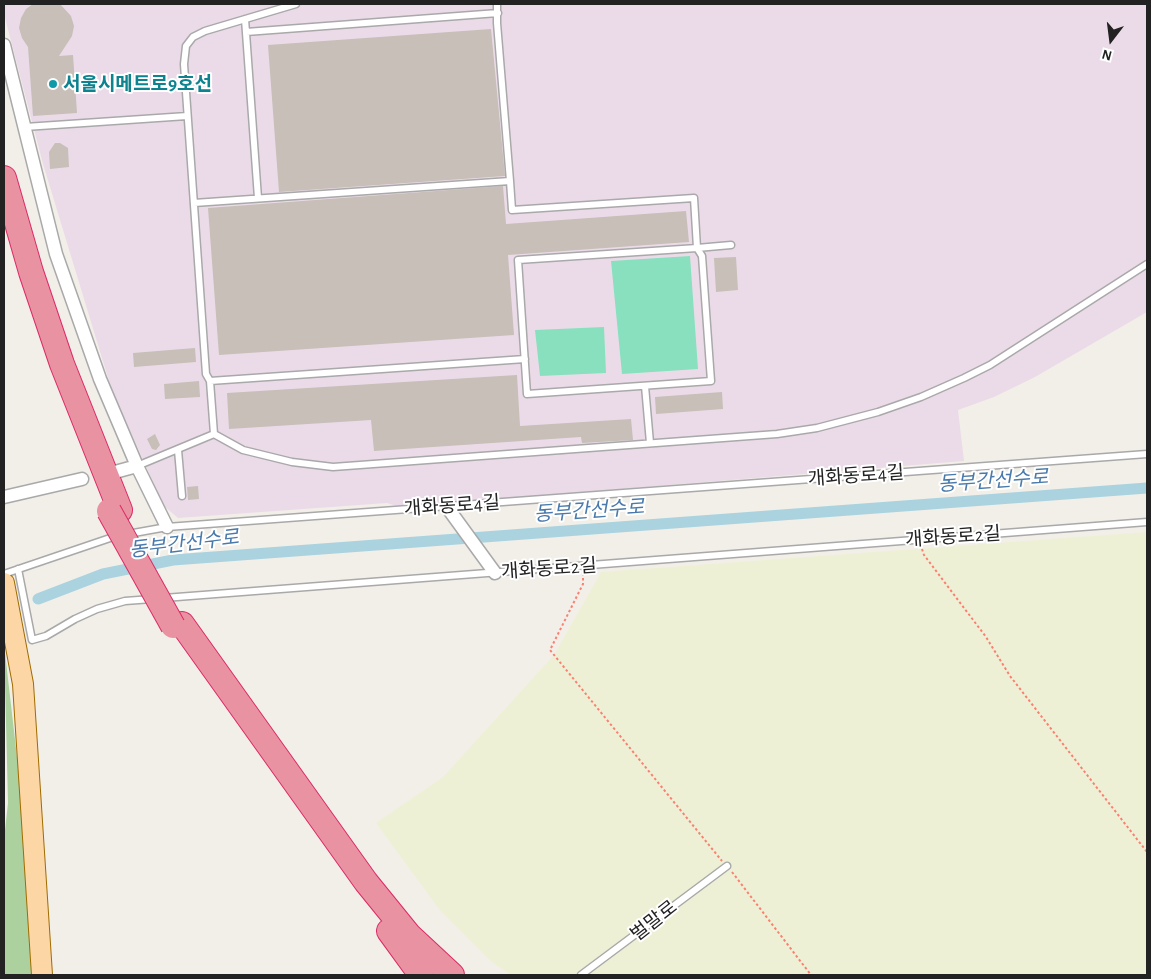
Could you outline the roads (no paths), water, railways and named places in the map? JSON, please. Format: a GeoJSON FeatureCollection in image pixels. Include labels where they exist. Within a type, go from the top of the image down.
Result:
{"type":"FeatureCollection","features":[{"type":"Feature","properties":{"kind":"highway"},"geometry":{"type":"LineString","coordinates":[[4,178],[31,272],[115,511]]}},
{"type":"Feature","properties":{"kind":"highway"},"geometry":{"type":"LineString","coordinates":[[4,216],[18,276],[48,364],[115,511],[178,625],[421,975]]}},
{"type":"Feature","properties":{"kind":"highway"},"geometry":{"type":"LineString","coordinates":[[178,625],[366,882],[409,935],[452,975]]}},
{"type":"Feature","properties":{"kind":"main road"},"geometry":{"type":"LineString","coordinates":[[4,584],[23,684],[42,975]]}},
{"type":"Feature","properties":{"kind":"street"},"geometry":{"type":"LineString","coordinates":[[4,45],[56,254],[100,379],[137,466],[167,527]]}},
{"type":"Feature","properties":{"kind":"street"},"geometry":{"type":"LineString","coordinates":[[115,472],[137,466]]}},
{"type":"Feature","properties":{"kind":"street"},"geometry":{"type":"LineString","coordinates":[[4,497],[82,479]]}},
{"type":"Feature","properties":{"kind":"street"},"geometry":{"type":"LineString","coordinates":[[447,507],[492,569]]}},
{"type":"Feature","properties":{"kind":"lane"},"geometry":{"type":"LineString","coordinates":[[214,434],[210,381],[206,374],[187,116],[184,64],[186,46],[193,37],[205,31],[296,4]]}},
{"type":"Feature","properties":{"kind":"lane"},"geometry":{"type":"LineString","coordinates":[[497,4],[512,210],[694,198],[697,248],[702,256],[711,381],[527,394],[518,260],[697,248],[731,245]]}},
{"type":"Feature","properties":{"kind":"lane"},"geometry":{"type":"LineString","coordinates":[[246,32],[498,13]]}},
{"type":"Feature","properties":{"kind":"lane"},"geometry":{"type":"LineString","coordinates":[[245,19],[258,198]]}},
{"type":"Feature","properties":{"kind":"lane"},"geometry":{"type":"LineString","coordinates":[[24,127],[187,116]]}},
{"type":"Feature","properties":{"kind":"lane"},"geometry":{"type":"LineString","coordinates":[[194,202],[510,181]]}},
{"type":"Feature","properties":{"kind":"lane"},"geometry":{"type":"LineString","coordinates":[[214,434],[243,450],[292,462],[333,466],[777,434],[817,428],[839,423],[920,397],[990,365],[1147,264]]}},
{"type":"Feature","properties":{"kind":"lane"},"geometry":{"type":"LineString","coordinates":[[210,381],[525,359]]}},
{"type":"Feature","properties":{"kind":"lane"},"geometry":{"type":"LineString","coordinates":[[646,386],[650,443]]}},
{"type":"Feature","properties":{"kind":"lane"},"geometry":{"type":"LineString","coordinates":[[137,466],[214,434]]}},
{"type":"Feature","properties":{"kind":"lane"},"geometry":{"type":"LineString","coordinates":[[178,450],[182,496]]}},
{"type":"Feature","properties":{"kind":"lane","name":"개화동로4길"},"geometry":{"type":"LineString","coordinates":[[4,574],[111,536],[167,527],[1147,454]]}},
{"type":"Feature","properties":{"kind":"lane","name":"개화동로2길"},"geometry":{"type":"LineString","coordinates":[[18,569],[32,640],[46,636],[97,609],[125,601],[492,569],[584,566],[1147,522]]}},
{"type":"Feature","properties":{"kind":"lane","name":"벌말로"},"geometry":{"type":"LineString","coordinates":[[581,975],[727,866]]}},
{"type":"Feature","properties":{"kind":"waterway","name":"동부간선수로"},"geometry":{"type":"LineString","coordinates":[[38,599],[103,574],[173,560],[1147,488]]}},
{"type":"Feature","properties":{"kind":"place","name":"서울시메트로9호선"},"geometry":{"type":"Point","coordinates":[53,84]}}]}
